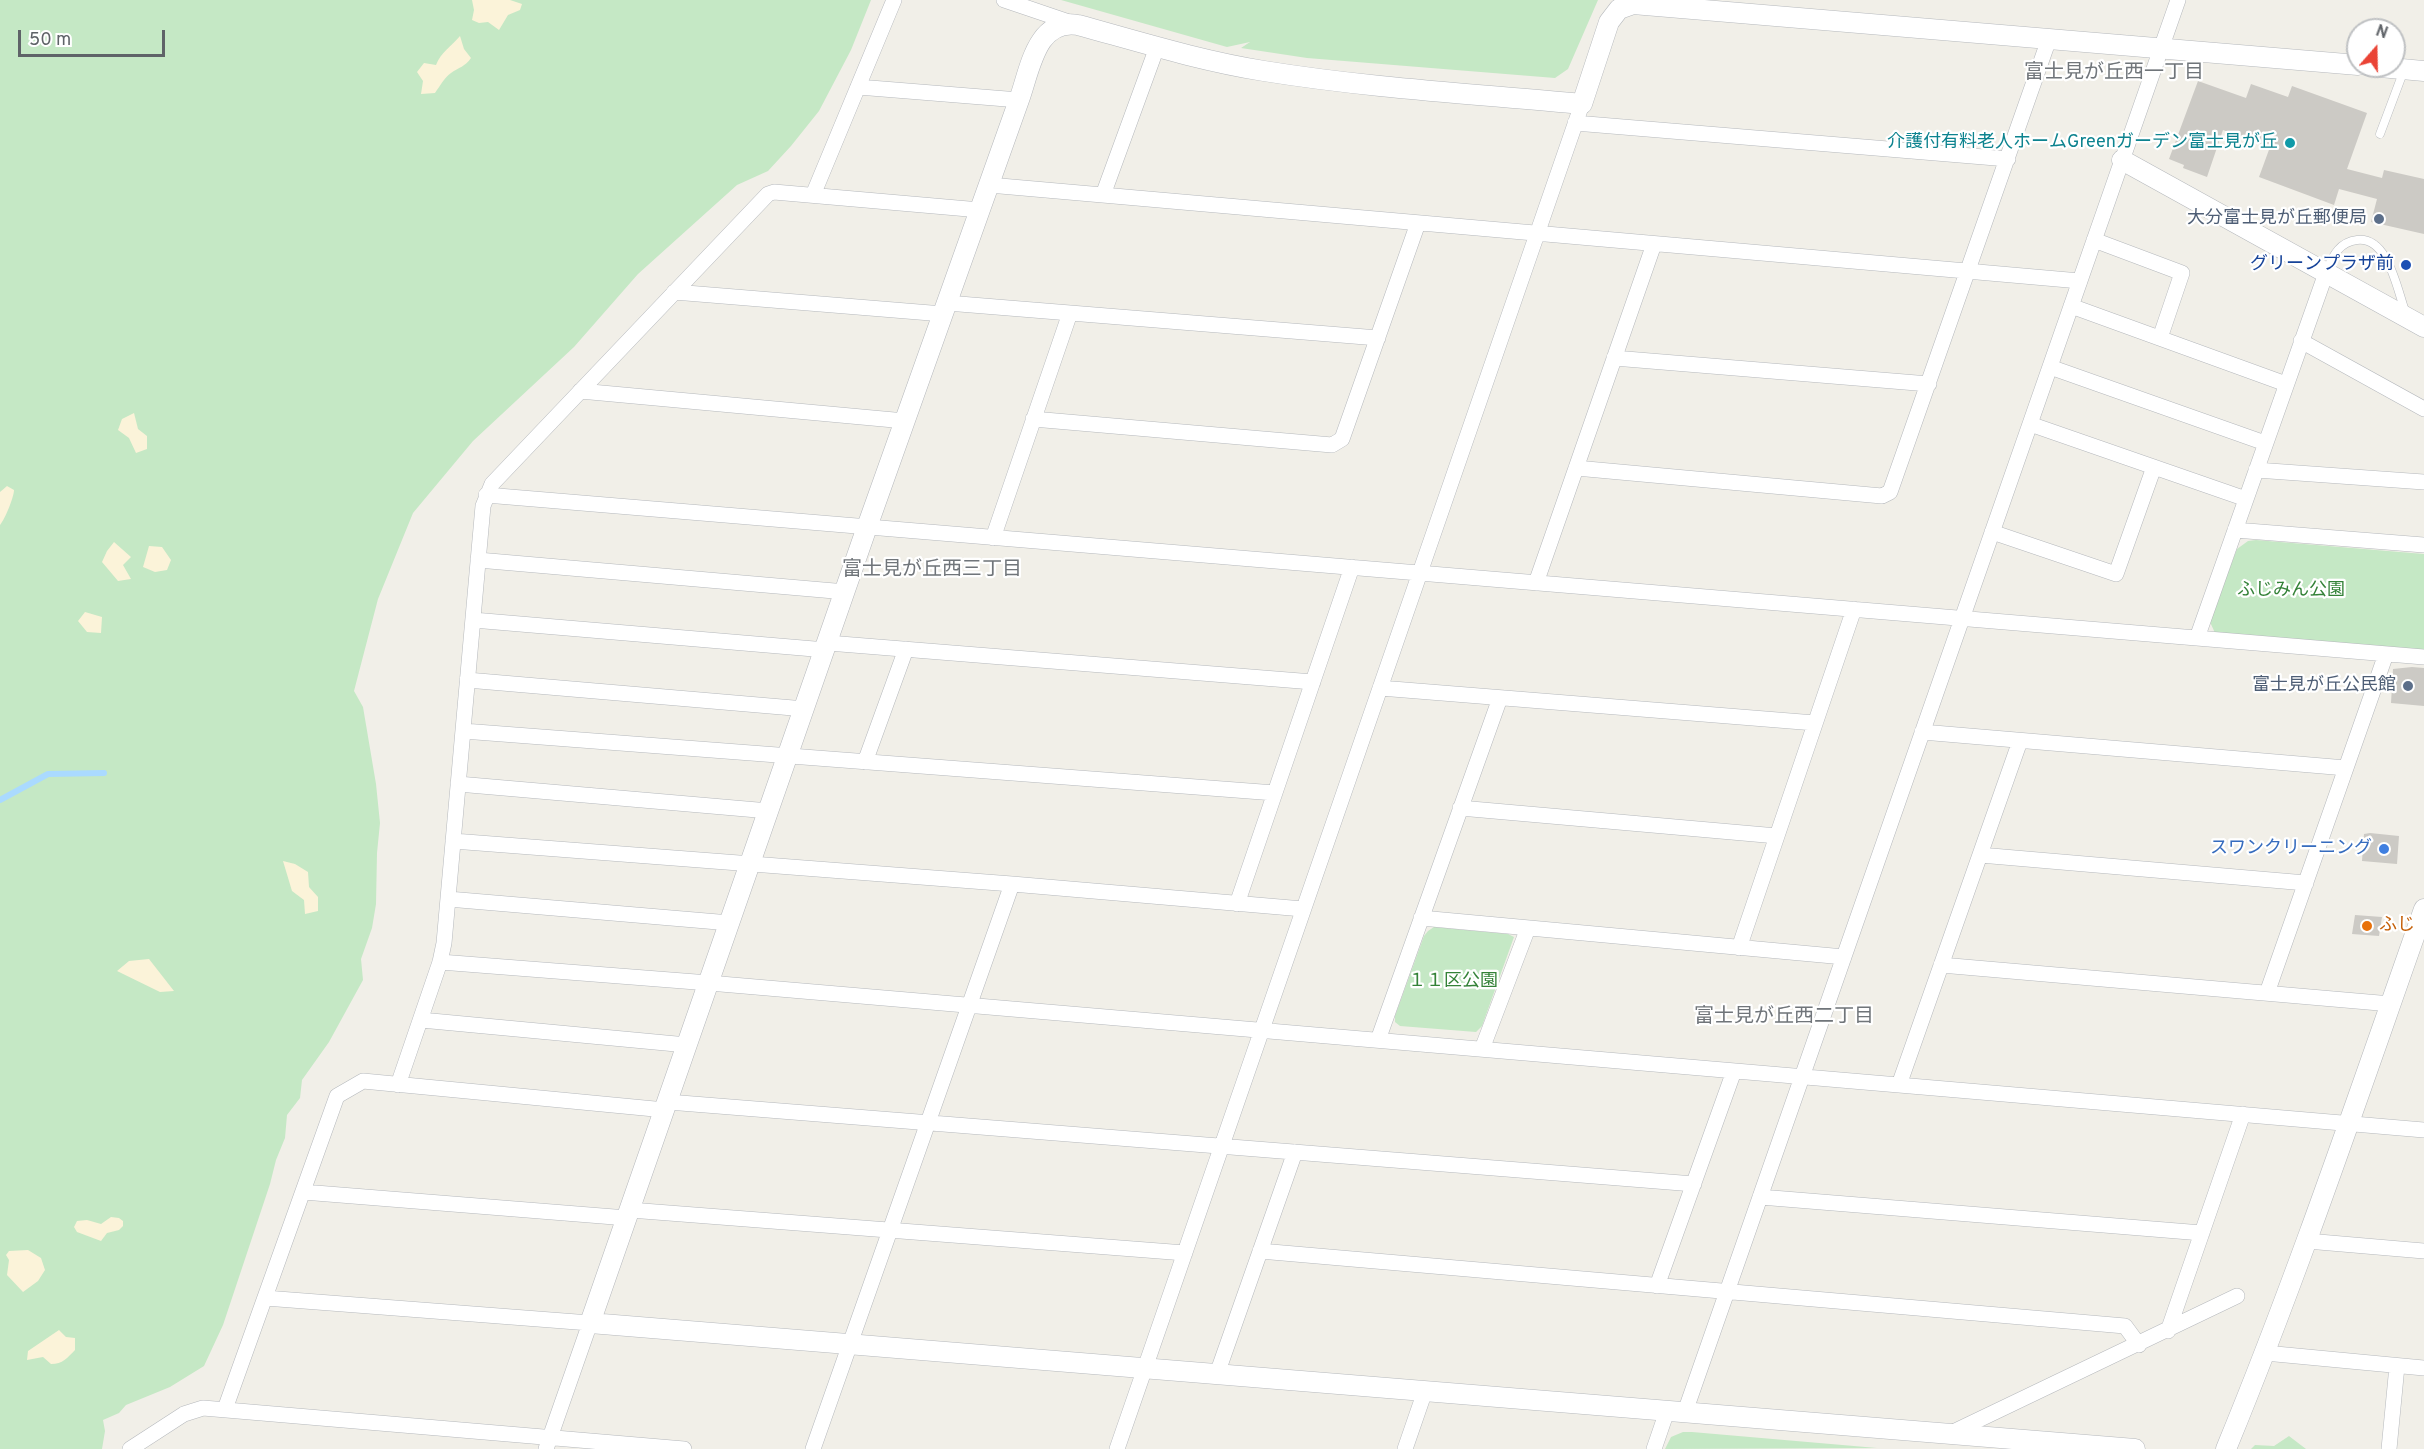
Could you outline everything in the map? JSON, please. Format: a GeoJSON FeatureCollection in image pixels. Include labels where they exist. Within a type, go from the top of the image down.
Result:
{"type":"FeatureCollection","features":[{"type":"Feature","properties":{"kind":"street"},"geometry":{"type":"LineString","coordinates":[[813,195],[894,0]]}},
{"type":"Feature","properties":{"kind":"street"},"geometry":{"type":"LineString","coordinates":[[1004,0],[1078,25],[1219,63],[1300,76],[1582,104]]}},
{"type":"Feature","properties":{"kind":"street"},"geometry":{"type":"LineString","coordinates":[[1654,1449],[1676,1412],[1727,1292],[2178,0]]}},
{"type":"Feature","properties":{"kind":"street"},"geometry":{"type":"LineString","coordinates":[[1117,1449],[1609,22],[1624,3],[1737,6],[2049,39],[2346,64]]}},
{"type":"Feature","properties":{"kind":"street"},"geometry":{"type":"LineString","coordinates":[[548,1443],[867,527],[1019,100],[1043,37],[1051,29],[1061,25],[1078,25]]}},
{"type":"Feature","properties":{"kind":"street"},"geometry":{"type":"LineString","coordinates":[[1576,468],[1886,495],[1892,487],[1929,384],[2049,39]]}},
{"type":"Feature","properties":{"kind":"street"},"geometry":{"type":"LineString","coordinates":[[1103,195],[1157,47]]}},
{"type":"Feature","properties":{"kind":"street"},"geometry":{"type":"LineString","coordinates":[[2406,69],[2424,71]]}},
{"type":"Feature","properties":{"kind":"street"},"geometry":{"type":"LineString","coordinates":[[858,87],[1019,100]]}},
{"type":"Feature","properties":{"kind":"street"},"geometry":{"type":"LineString","coordinates":[[1575,123],[2008,159]]}},
{"type":"Feature","properties":{"kind":"street"},"geometry":{"type":"LineString","coordinates":[[2122,160],[2424,327]]}},
{"type":"Feature","properties":{"kind":"street"},"geometry":{"type":"LineString","coordinates":[[989,185],[2080,281]]}},
{"type":"Feature","properties":{"kind":"street"},"geometry":{"type":"LineString","coordinates":[[398,1085],[440,962],[448,899],[483,506],[486,495],[499,476],[768,194],[774,192],[980,210]]}},
{"type":"Feature","properties":{"kind":"street"},"geometry":{"type":"LineString","coordinates":[[1033,419],[1332,445],[1342,439],[1418,223]]}},
{"type":"Feature","properties":{"kind":"street"},"geometry":{"type":"LineString","coordinates":[[2094,240],[2182,273],[2160,338]]}},
{"type":"Feature","properties":{"kind":"street"},"geometry":{"type":"LineString","coordinates":[[1536,583],[1654,244]]}},
{"type":"Feature","properties":{"kind":"street"},"geometry":{"type":"LineString","coordinates":[[2197,638],[2325,273]]}},
{"type":"Feature","properties":{"kind":"street"},"geometry":{"type":"LineString","coordinates":[[674,292],[1070,313],[1378,338]]}},
{"type":"Feature","properties":{"kind":"street"},"geometry":{"type":"LineString","coordinates":[[2071,306],[2286,384]]}},
{"type":"Feature","properties":{"kind":"street"},"geometry":{"type":"LineString","coordinates":[[993,538],[1070,313]]}},
{"type":"Feature","properties":{"kind":"street"},"geometry":{"type":"LineString","coordinates":[[2301,341],[2424,409]]}},
{"type":"Feature","properties":{"kind":"street"},"geometry":{"type":"LineString","coordinates":[[1614,358],[1929,384]]}},
{"type":"Feature","properties":{"kind":"street"},"geometry":{"type":"LineString","coordinates":[[2050,367],[2265,443]]}},
{"type":"Feature","properties":{"kind":"street"},"geometry":{"type":"LineString","coordinates":[[580,391],[905,421]]}},
{"type":"Feature","properties":{"kind":"street"},"geometry":{"type":"LineString","coordinates":[[2030,424],[2246,499]]}},
{"type":"Feature","properties":{"kind":"street"},"geometry":{"type":"LineString","coordinates":[[1992,532],[2116,574],[2154,467]]}},
{"type":"Feature","properties":{"kind":"street"},"geometry":{"type":"LineString","coordinates":[[2256,470],[2424,482]]}},
{"type":"Feature","properties":{"kind":"street"},"geometry":{"type":"LineString","coordinates":[[486,495],[2424,657]]}},
{"type":"Feature","properties":{"kind":"street"},"geometry":{"type":"LineString","coordinates":[[2235,530],[2424,545]]}},
{"type":"Feature","properties":{"kind":"street"},"geometry":{"type":"LineString","coordinates":[[478,560],[846,592]]}},
{"type":"Feature","properties":{"kind":"street"},"geometry":{"type":"LineString","coordinates":[[1237,904],[1352,567]]}},
{"type":"Feature","properties":{"kind":"street"},"geometry":{"type":"LineString","coordinates":[[1739,948],[1854,609]]}},
{"type":"Feature","properties":{"kind":"street"},"geometry":{"type":"LineString","coordinates":[[473,620],[827,646],[906,649],[1313,682]]}},
{"type":"Feature","properties":{"kind":"street"},"geometry":{"type":"LineString","coordinates":[[865,762],[906,649]]}},
{"type":"Feature","properties":{"kind":"street"},"geometry":{"type":"LineString","coordinates":[[2266,993],[2386,654]]}},
{"type":"Feature","properties":{"kind":"street"},"geometry":{"type":"LineString","coordinates":[[467,680],[805,709]]}},
{"type":"Feature","properties":{"kind":"street"},"geometry":{"type":"LineString","coordinates":[[1380,688],[1815,723]]}},
{"type":"Feature","properties":{"kind":"street"},"geometry":{"type":"LineString","coordinates":[[1378,1040],[1500,698]]}},
{"type":"Feature","properties":{"kind":"street"},"geometry":{"type":"LineString","coordinates":[[463,730],[1275,793]]}},
{"type":"Feature","properties":{"kind":"street"},"geometry":{"type":"LineString","coordinates":[[1922,732],[2346,768]]}},
{"type":"Feature","properties":{"kind":"street"},"geometry":{"type":"LineString","coordinates":[[1899,1085],[2020,741]]}},
{"type":"Feature","properties":{"kind":"street"},"geometry":{"type":"LineString","coordinates":[[458,784],[769,811]]}},
{"type":"Feature","properties":{"kind":"street"},"geometry":{"type":"LineString","coordinates":[[1460,808],[1777,836]]}},
{"type":"Feature","properties":{"kind":"street"},"geometry":{"type":"LineString","coordinates":[[453,841],[1303,909]]}},
{"type":"Feature","properties":{"kind":"street"},"geometry":{"type":"LineString","coordinates":[[1980,855],[2306,882]]}},
{"type":"Feature","properties":{"kind":"street"},"geometry":{"type":"LineString","coordinates":[[813,1449],[1012,884]]}},
{"type":"Feature","properties":{"kind":"street"},"geometry":{"type":"LineString","coordinates":[[448,899],[730,923]]}},
{"type":"Feature","properties":{"kind":"street"},"geometry":{"type":"LineString","coordinates":[[2226,1449],[2307,1241],[2424,909]]}},
{"type":"Feature","properties":{"kind":"street"},"geometry":{"type":"LineString","coordinates":[[1421,918],[1844,957]]}},
{"type":"Feature","properties":{"kind":"street"},"geometry":{"type":"LineString","coordinates":[[1482,1049],[1528,928]]}},
{"type":"Feature","properties":{"kind":"street"},"geometry":{"type":"LineString","coordinates":[[440,962],[2424,1130]]}},
{"type":"Feature","properties":{"kind":"street"},"geometry":{"type":"LineString","coordinates":[[1941,965],[2391,1004]]}},
{"type":"Feature","properties":{"kind":"street"},"geometry":{"type":"LineString","coordinates":[[420,1020],[687,1045]]}},
{"type":"Feature","properties":{"kind":"street"},"geometry":{"type":"LineString","coordinates":[[1657,1286],[1734,1071]]}},
{"type":"Feature","properties":{"kind":"street"},"geometry":{"type":"LineString","coordinates":[[225,1409],[337,1096],[363,1081],[1694,1184]]}},
{"type":"Feature","properties":{"kind":"street"},"geometry":{"type":"LineString","coordinates":[[2168,1331],[2243,1114]]}},
{"type":"Feature","properties":{"kind":"street"},"geometry":{"type":"LineString","coordinates":[[1217,1374],[1295,1152]]}},
{"type":"Feature","properties":{"kind":"street"},"geometry":{"type":"LineString","coordinates":[[303,1192],[890,1230],[1185,1253]]}},
{"type":"Feature","properties":{"kind":"street"},"geometry":{"type":"LineString","coordinates":[[1760,1197],[2202,1233]]}},
{"type":"Feature","properties":{"kind":"street"},"geometry":{"type":"LineString","coordinates":[[2307,1241],[2424,1251]]}},
{"type":"Feature","properties":{"kind":"street"},"geometry":{"type":"LineString","coordinates":[[1260,1251],[2125,1326],[2139,1345]]}},
{"type":"Feature","properties":{"kind":"street"},"geometry":{"type":"LineString","coordinates":[[1949,1434],[2139,1345],[2237,1296]]}},
{"type":"Feature","properties":{"kind":"street"},"geometry":{"type":"LineString","coordinates":[[265,1298],[2134,1449]]}},
{"type":"Feature","properties":{"kind":"street"},"geometry":{"type":"LineString","coordinates":[[2265,1353],[2424,1368]]}},
{"type":"Feature","properties":{"kind":"street"},"geometry":{"type":"LineString","coordinates":[[2389,1449],[2397,1366]]}},
{"type":"Feature","properties":{"kind":"street"},"geometry":{"type":"LineString","coordinates":[[1405,1449],[1425,1391]]}},
{"type":"Feature","properties":{"kind":"street"},"geometry":{"type":"LineString","coordinates":[[130,1449],[184,1414],[203,1408],[548,1443],[684,1449]]}},
{"type":"Feature","properties":{"kind":"lane"},"geometry":{"type":"LineString","coordinates":[[2380,134],[2401,78]]}},
{"type":"Feature","properties":{"kind":"lane"},"geometry":{"type":"LineString","coordinates":[[2325,273],[2333,255],[2343,244],[2353,240],[2369,240],[2379,247],[2385,257],[2406,317]]}},
{"type":"Feature","properties":{"kind":"green space"},"geometry":{"type":"Polygon","coordinates":[[[0,0],[871,0],[851,50],[819,111],[791,146],[768,171],[737,185],[638,274],[574,347],[473,441],[413,513],[378,599],[354,691],[363,707],[380,823],[376,904],[372,928],[361,959],[363,980],[329,1042],[302,1080],[300,1098],[287,1115],[285,1138],[270,1184],[223,1325],[204,1366],[170,1387],[126,1405],[119,1413],[103,1420],[105,1431],[102,1449],[0,1449],[0,0]]]}},
{"type":"Feature","properties":{"kind":"green space"},"geometry":{"type":"Polygon","coordinates":[[[1061,0],[1598,0],[1568,69],[1555,78],[1307,58],[1241,48],[1250,42],[1227,47],[1061,0]]]}},
{"type":"Feature","properties":{"kind":"green space","name":"ふじみん公園"},"geometry":{"type":"Polygon","coordinates":[[[2248,541],[2424,554],[2424,651],[2215,633],[2210,622],[2211,616],[2237,549],[2248,541]]]}},
{"type":"Feature","properties":{"kind":"green space","name":"１１区公園"},"geometry":{"type":"Polygon","coordinates":[[[1434,927],[1508,934],[1514,937],[1482,1026],[1476,1032],[1400,1026],[1395,1022],[1395,1016],[1424,936],[1434,927]]]}},
{"type":"Feature","properties":{"kind":"green space"},"geometry":{"type":"Polygon","coordinates":[[[1683,1432],[1877,1448],[1665,1449],[1671,1437],[1683,1432]]]}},
{"type":"Feature","properties":{"kind":"green space"},"geometry":{"type":"Polygon","coordinates":[[[2289,1436],[2306,1449],[2251,1449],[2255,1445],[2274,1446],[2289,1436]]]}},
{"type":"Feature","properties":{"kind":"sand"},"geometry":{"type":"Polygon","coordinates":[[[472,0],[510,0],[522,4],[520,10],[508,15],[499,30],[488,22],[479,23],[472,20],[474,10],[472,0]]]}},
{"type":"Feature","properties":{"kind":"sand"},"geometry":{"type":"Polygon","coordinates":[[[460,36],[464,49],[471,58],[449,75],[435,93],[421,94],[423,81],[417,72],[424,63],[436,65],[443,53],[460,36]]]}},
{"type":"Feature","properties":{"kind":"sand"},"geometry":{"type":"Polygon","coordinates":[[[134,413],[138,429],[147,436],[147,449],[136,453],[129,438],[118,430],[122,419],[134,413]]]}},
{"type":"Feature","properties":{"kind":"sand"},"geometry":{"type":"Polygon","coordinates":[[[7,486],[14,490],[14,493],[0,525],[0,492],[7,486]]]}},
{"type":"Feature","properties":{"kind":"sand"},"geometry":{"type":"Polygon","coordinates":[[[114,542],[131,557],[123,565],[131,579],[118,581],[102,562],[114,542]]]}},
{"type":"Feature","properties":{"kind":"sand"},"geometry":{"type":"Polygon","coordinates":[[[149,546],[162,547],[171,560],[167,570],[155,572],[143,567],[149,546]]]}},
{"type":"Feature","properties":{"kind":"sand"},"geometry":{"type":"Polygon","coordinates":[[[85,612],[102,617],[101,633],[87,632],[78,621],[85,612]]]}},
{"type":"Feature","properties":{"kind":"sand"},"geometry":{"type":"Polygon","coordinates":[[[283,861],[295,864],[308,872],[309,887],[318,897],[318,911],[305,914],[304,900],[292,891],[283,861]]]}},
{"type":"Feature","properties":{"kind":"sand"},"geometry":{"type":"Polygon","coordinates":[[[149,959],[174,991],[160,992],[117,971],[129,961],[149,959]]]}},
{"type":"Feature","properties":{"kind":"sand"},"geometry":{"type":"Polygon","coordinates":[[[111,1217],[123,1221],[123,1226],[119,1230],[107,1233],[101,1241],[77,1232],[74,1227],[77,1221],[87,1220],[101,1224],[111,1217]]]}},
{"type":"Feature","properties":{"kind":"sand"},"geometry":{"type":"Polygon","coordinates":[[[28,1250],[41,1258],[45,1270],[38,1281],[23,1292],[7,1275],[9,1260],[6,1255],[9,1251],[28,1250]]]}},
{"type":"Feature","properties":{"kind":"sand"},"geometry":{"type":"Polygon","coordinates":[[[59,1330],[66,1337],[75,1338],[75,1350],[67,1358],[62,1362],[51,1364],[43,1357],[27,1360],[28,1351],[59,1330]]]}},
{"type":"Feature","properties":{"kind":"building"},"geometry":{"type":"Polygon","coordinates":[[[2198,81],[2246,98],[2251,84],[2288,97],[2292,86],[2367,113],[2347,169],[2382,178],[2384,170],[2424,179],[2424,234],[2371,222],[2377,199],[2339,189],[2334,205],[2259,177],[2270,147],[2223,130],[2207,177],[2183,168],[2184,165],[2169,159],[2198,81]]]}},
{"type":"Feature","properties":{"kind":"building","name":"富士見が丘公民館"},"geometry":{"type":"Polygon","coordinates":[[[2424,668],[2424,706],[2391,703],[2393,669],[2424,668]]]}},
{"type":"Feature","properties":{"kind":"building"},"geometry":{"type":"Polygon","coordinates":[[[2364,834],[2399,836],[2397,864],[2362,861],[2364,834]]]}},
{"type":"Feature","properties":{"kind":"building","name":"ふじ"},"geometry":{"type":"Polygon","coordinates":[[[2355,915],[2382,917],[2379,936],[2352,934],[2355,915]]]}},
{"type":"Feature","properties":{"kind":"waterway"},"geometry":{"type":"LineString","coordinates":[[0,800],[48,774],[104,773]]}},
{"type":"Feature","properties":{"kind":"place","name":"介護付有料老人ホームGreenガーデン富士見が丘"},"geometry":{"type":"Point","coordinates":[2290,143]}},
{"type":"Feature","properties":{"kind":"place","name":"大分富士見が丘郵便局"},"geometry":{"type":"Point","coordinates":[2379,219]}},
{"type":"Feature","properties":{"kind":"place","name":"グリーンプラザ前"},"geometry":{"type":"Point","coordinates":[2406,265]}},
{"type":"Feature","properties":{"kind":"place","name":"富士見が丘公民館"},"geometry":{"type":"Point","coordinates":[2408,686]}},
{"type":"Feature","properties":{"kind":"place","name":"スワンクリーニング"},"geometry":{"type":"Point","coordinates":[2384,849]}},
{"type":"Feature","properties":{"kind":"place","name":"ふじ"},"geometry":{"type":"Point","coordinates":[2367,926]}},
{"type":"Feature","properties":{"kind":"district","name":"富士見が丘西一丁目"},"geometry":{"type":"Point","coordinates":[2114,74]}},
{"type":"Feature","properties":{"kind":"district","name":"富士見が丘西三丁目"},"geometry":{"type":"Point","coordinates":[932,571]}},
{"type":"Feature","properties":{"kind":"district","name":"富士見が丘西二丁目"},"geometry":{"type":"Point","coordinates":[1784,1018]}}]}
